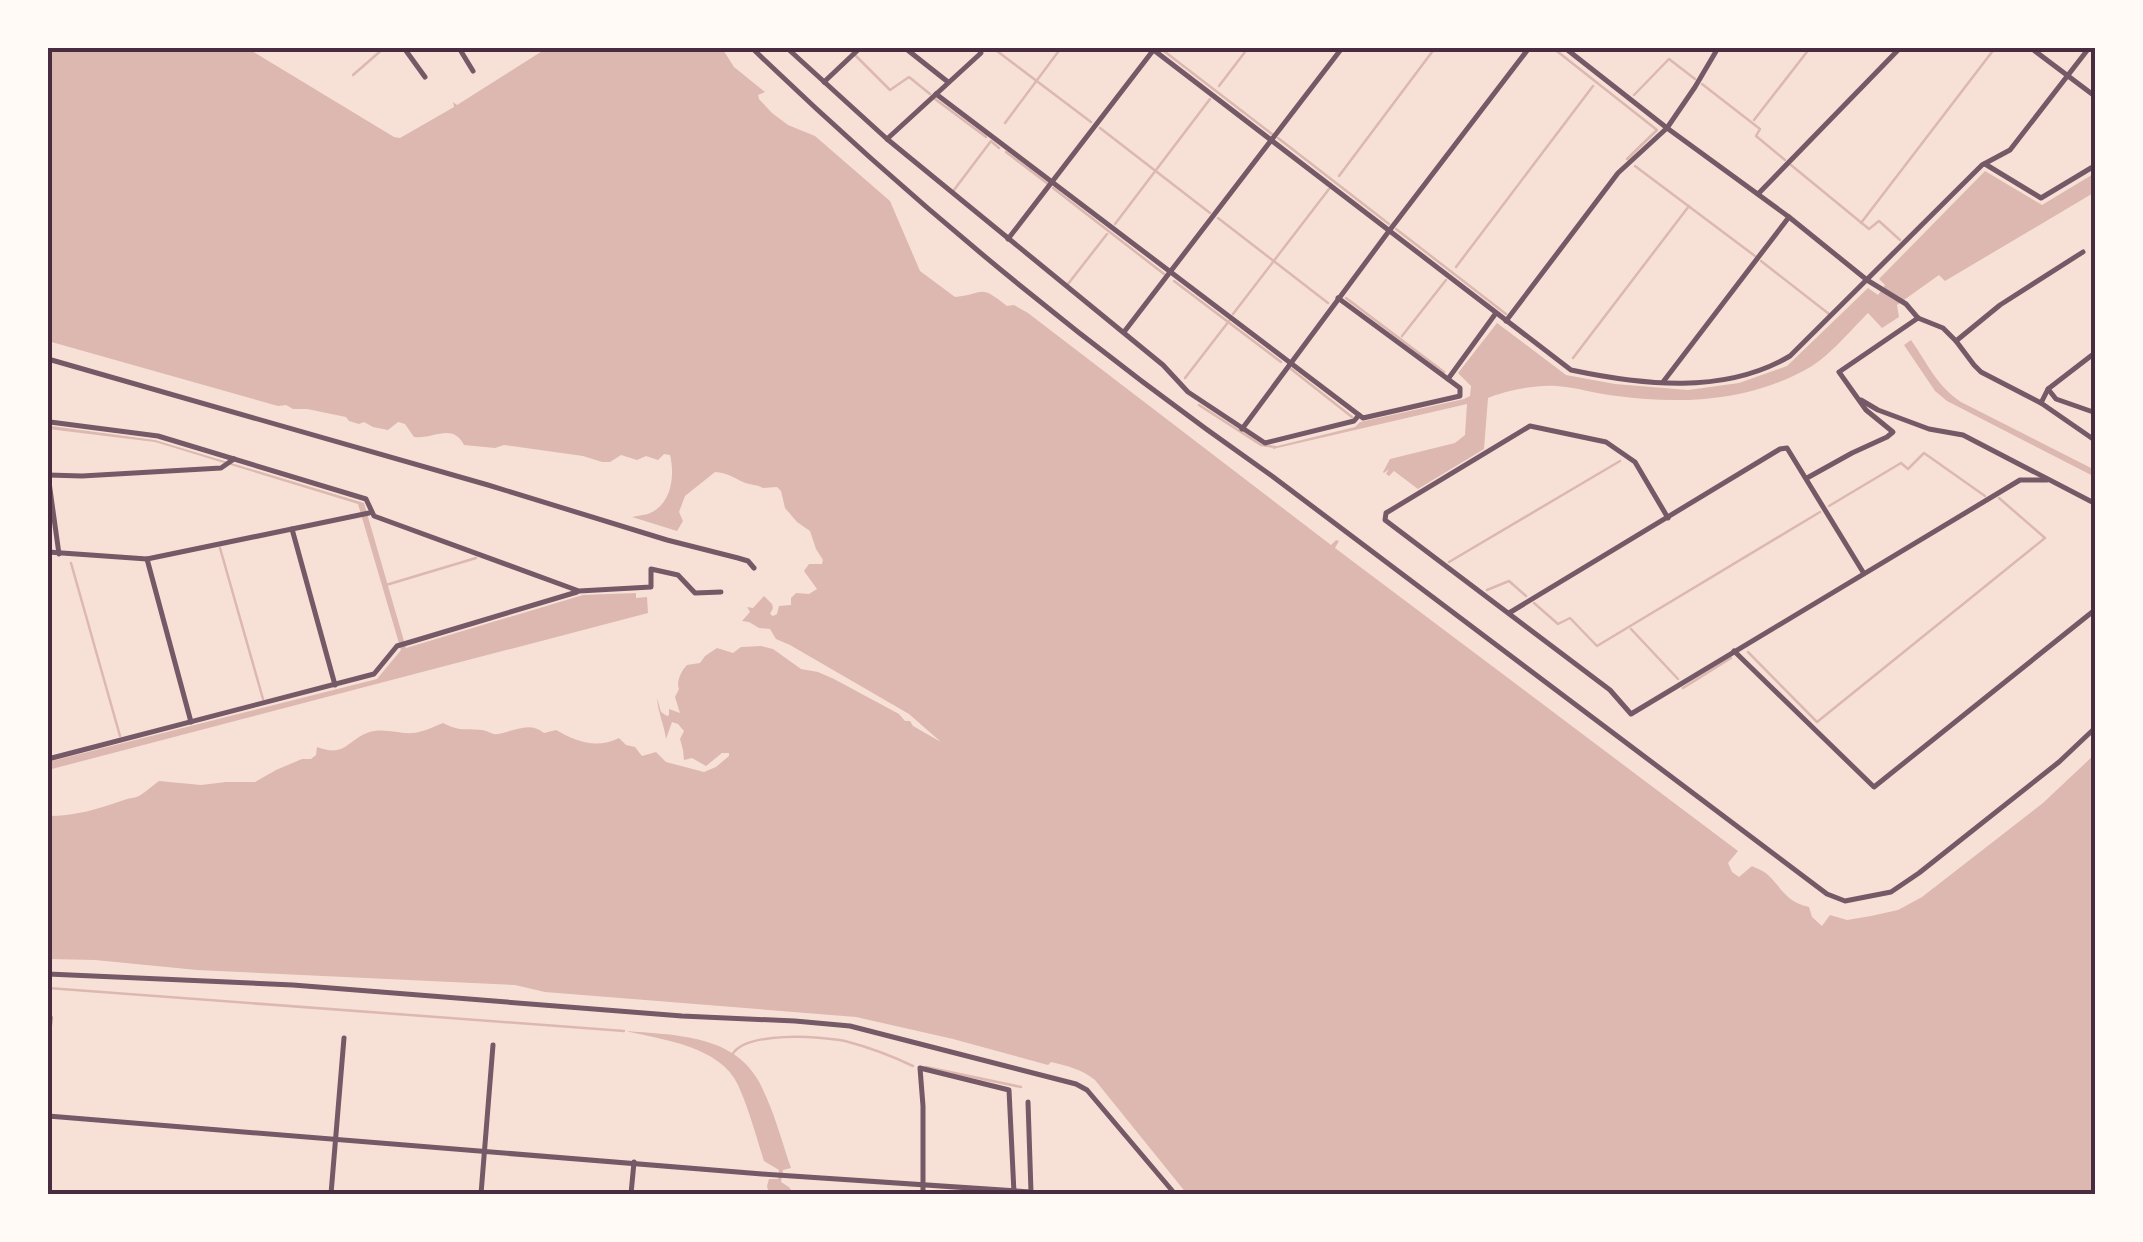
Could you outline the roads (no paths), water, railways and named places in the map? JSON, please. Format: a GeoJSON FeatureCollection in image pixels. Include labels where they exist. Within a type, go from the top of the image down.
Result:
{"type":"FeatureCollection","features":[{"type":"Feature","properties":{"kind":"street"},"geometry":{"type":"LineString","coordinates":[[404,48],[425,77]]}},
{"type":"Feature","properties":{"kind":"street"},"geometry":{"type":"LineString","coordinates":[[459,48],[473,70]]}},
{"type":"Feature","properties":{"kind":"street"},"geometry":{"type":"LineString","coordinates":[[752,48],[860,150],[1032,296],[1827,894],[1845,901],[1891,892],[2059,762],[2096,727]]}},
{"type":"Feature","properties":{"kind":"street"},"geometry":{"type":"LineString","coordinates":[[788,48],[887,139],[1124,332],[1188,392],[1242,429],[1265,443],[1354,421],[1359,416]]}},
{"type":"Feature","properties":{"kind":"street"},"geometry":{"type":"LineString","coordinates":[[824,82],[860,48]]}},
{"type":"Feature","properties":{"kind":"street"},"geometry":{"type":"LineString","coordinates":[[905,48],[948,82]]}},
{"type":"Feature","properties":{"kind":"street"},"geometry":{"type":"LineString","coordinates":[[887,139],[981,52],[979,48]]}},
{"type":"Feature","properties":{"kind":"street"},"geometry":{"type":"LineString","coordinates":[[1008,240],[1153,48],[1571,370],[1613,379],[1712,382],[1743,376],[1790,356],[1985,164],[2010,150],[2089,48]]}},
{"type":"Feature","properties":{"kind":"street"},"geometry":{"type":"LineString","coordinates":[[1124,332],[1342,48]]}},
{"type":"Feature","properties":{"kind":"street"},"geometry":{"type":"LineString","coordinates":[[1242,429],[1529,48]]}},
{"type":"Feature","properties":{"kind":"street"},"geometry":{"type":"LineString","coordinates":[[1565,48],[1867,280],[1906,304],[1918,318],[1944,328],[1981,372],[2041,403],[2096,441]]}},
{"type":"Feature","properties":{"kind":"street"},"geometry":{"type":"LineString","coordinates":[[1506,321],[1618,173],[1667,128],[1718,48]]}},
{"type":"Feature","properties":{"kind":"street"},"geometry":{"type":"LineString","coordinates":[[1758,194],[1900,48]]}},
{"type":"Feature","properties":{"kind":"street"},"geometry":{"type":"LineString","coordinates":[[2031,48],[2096,97]]}},
{"type":"Feature","properties":{"kind":"street"},"geometry":{"type":"LineString","coordinates":[[936,94],[1359,416],[1460,396],[1460,388],[1338,298]]}},
{"type":"Feature","properties":{"kind":"street"},"geometry":{"type":"LineString","coordinates":[[1985,164],[2042,198],[2096,166]]}},
{"type":"Feature","properties":{"kind":"street"},"geometry":{"type":"LineString","coordinates":[[1662,383],[1789,217]]}},
{"type":"Feature","properties":{"kind":"street"},"geometry":{"type":"LineString","coordinates":[[1956,341],[2000,305],[2083,252]]}},
{"type":"Feature","properties":{"kind":"street"},"geometry":{"type":"LineString","coordinates":[[1448,379],[1496,313]]}},
{"type":"Feature","properties":{"kind":"street"},"geometry":{"type":"LineString","coordinates":[[1807,478],[1892,432],[1866,410],[1839,372],[1918,318]]}},
{"type":"Feature","properties":{"kind":"street"},"geometry":{"type":"LineString","coordinates":[[2041,403],[2048,388],[2096,352]]}},
{"type":"Feature","properties":{"kind":"street"},"geometry":{"type":"LineString","coordinates":[[48,358],[738,558],[754,568]]}},
{"type":"Feature","properties":{"kind":"street"},"geometry":{"type":"LineString","coordinates":[[2048,388],[2056,399],[2096,414]]}},
{"type":"Feature","properties":{"kind":"street"},"geometry":{"type":"LineString","coordinates":[[1858,399],[1929,429],[1963,435],[2096,504]]}},
{"type":"Feature","properties":{"kind":"street"},"geometry":{"type":"LineString","coordinates":[[50,422],[158,436],[366,499],[374,516],[579,591]]}},
{"type":"Feature","properties":{"kind":"street"},"geometry":{"type":"LineString","coordinates":[[1668,518],[1636,462],[1606,442],[1530,426],[1386,513],[1386,520],[1610,690],[1631,714],[2020,480],[2048,480]]}},
{"type":"Feature","properties":{"kind":"street"},"geometry":{"type":"LineString","coordinates":[[1508,614],[1787,448],[1863,572]]}},
{"type":"Feature","properties":{"kind":"street"},"geometry":{"type":"LineString","coordinates":[[59,554],[48,475],[221,468],[234,459]]}},
{"type":"Feature","properties":{"kind":"street"},"geometry":{"type":"LineString","coordinates":[[48,552],[147,560],[371,512]]}},
{"type":"Feature","properties":{"kind":"street"},"geometry":{"type":"LineString","coordinates":[[292,529],[335,685]]}},
{"type":"Feature","properties":{"kind":"street"},"geometry":{"type":"LineString","coordinates":[[147,560],[191,722]]}},
{"type":"Feature","properties":{"kind":"street"},"geometry":{"type":"LineString","coordinates":[[48,759],[374,674],[397,646],[579,591],[651,586],[651,570],[678,575],[695,593],[721,592]]}},
{"type":"Feature","properties":{"kind":"street"},"geometry":{"type":"LineString","coordinates":[[1734,651],[1874,788],[2096,609]]}},
{"type":"Feature","properties":{"kind":"street"},"geometry":{"type":"LineString","coordinates":[[48,974],[293,986],[850,1026],[1076,1084],[1087,1090],[1175,1194]]}},
{"type":"Feature","properties":{"kind":"street"},"geometry":{"type":"LineString","coordinates":[[48,1055],[50,1018]]}},
{"type":"Feature","properties":{"kind":"street"},"geometry":{"type":"LineString","coordinates":[[331,1194],[344,1038]]}},
{"type":"Feature","properties":{"kind":"street"},"geometry":{"type":"LineString","coordinates":[[481,1194],[494,1045]]}},
{"type":"Feature","properties":{"kind":"street"},"geometry":{"type":"LineString","coordinates":[[922,1194],[920,1068],[1010,1090],[1014,1193]]}},
{"type":"Feature","properties":{"kind":"street"},"geometry":{"type":"LineString","coordinates":[[48,1116],[1032,1193],[1028,1102]]}},
{"type":"Feature","properties":{"kind":"street"},"geometry":{"type":"LineString","coordinates":[[631,1194],[634,1162]]}},
{"type":"Feature","properties":{"kind":"waterway"},"geometry":{"type":"LineString","coordinates":[[353,75],[384,48]]}},
{"type":"Feature","properties":{"kind":"waterway"},"geometry":{"type":"LineString","coordinates":[[848,48],[851,51]]}},
{"type":"Feature","properties":{"kind":"waterway"},"geometry":{"type":"LineString","coordinates":[[993,48],[1091,122]]}},
{"type":"Feature","properties":{"kind":"waterway"},"geometry":{"type":"LineString","coordinates":[[1005,123],[1061,48]]}},
{"type":"Feature","properties":{"kind":"waterway"},"geometry":{"type":"LineString","coordinates":[[1160,48],[1272,134]]}},
{"type":"Feature","properties":{"kind":"waterway"},"geometry":{"type":"LineString","coordinates":[[1219,86],[1248,48]]}},
{"type":"Feature","properties":{"kind":"waterway"},"geometry":{"type":"LineString","coordinates":[[1339,176],[1435,48]]}},
{"type":"Feature","properties":{"kind":"waterway"},"geometry":{"type":"LineString","coordinates":[[1553,48],[1657,130],[1627,159]]}},
{"type":"Feature","properties":{"kind":"waterway"},"geometry":{"type":"LineString","coordinates":[[1754,120],[1810,48]]}},
{"type":"Feature","properties":{"kind":"waterway"},"geometry":{"type":"LineString","coordinates":[[1861,223],[1995,48]]}},
{"type":"Feature","properties":{"kind":"waterway"},"geometry":{"type":"LineString","coordinates":[[856,56],[890,90],[909,77],[930,94]]}},
{"type":"Feature","properties":{"kind":"waterway"},"geometry":{"type":"LineString","coordinates":[[1634,95],[1669,59],[1695,79]]}},
{"type":"Feature","properties":{"kind":"waterway"},"geometry":{"type":"LineString","coordinates":[[1702,84],[1760,129],[1756,136],[1785,160]]}},
{"type":"Feature","properties":{"kind":"waterway"},"geometry":{"type":"LineString","coordinates":[[1456,267],[1593,86]]}},
{"type":"Feature","properties":{"kind":"waterway"},"geometry":{"type":"LineString","coordinates":[[935,99],[986,137]]}},
{"type":"Feature","properties":{"kind":"waterway"},"geometry":{"type":"LineString","coordinates":[[1115,224],[1210,99]]}},
{"type":"Feature","properties":{"kind":"waterway"},"geometry":{"type":"LineString","coordinates":[[1100,128],[1210,213]]}},
{"type":"Feature","properties":{"kind":"waterway"},"geometry":{"type":"LineString","coordinates":[[1278,138],[1389,224]]}},
{"type":"Feature","properties":{"kind":"waterway"},"geometry":{"type":"LineString","coordinates":[[954,190],[991,141]]}},
{"type":"Feature","properties":{"kind":"waterway"},"geometry":{"type":"LineString","coordinates":[[992,142],[999,148]]}},
{"type":"Feature","properties":{"kind":"waterway"},"geometry":{"type":"LineString","coordinates":[[1006,152],[1048,184]]}},
{"type":"Feature","properties":{"kind":"waterway"},"geometry":{"type":"LineString","coordinates":[[1791,165],[1869,229],[1879,221],[1900,240]]}},
{"type":"Feature","properties":{"kind":"waterway"},"geometry":{"type":"LineString","coordinates":[[1635,166],[1755,256]]}},
{"type":"Feature","properties":{"kind":"waterway"},"geometry":{"type":"LineString","coordinates":[[1053,188],[1164,274]]}},
{"type":"Feature","properties":{"kind":"waterway"},"geometry":{"type":"LineString","coordinates":[[1233,314],[1329,189]]}},
{"type":"Feature","properties":{"kind":"waterway"},"geometry":{"type":"LineString","coordinates":[[1573,358],[1689,206]]}},
{"type":"Feature","properties":{"kind":"waterway"},"geometry":{"type":"LineString","coordinates":[[1218,218],[1328,303]]}},
{"type":"Feature","properties":{"kind":"waterway"},"geometry":{"type":"LineString","coordinates":[[1396,229],[1506,314]]}},
{"type":"Feature","properties":{"kind":"waterway"},"geometry":{"type":"LineString","coordinates":[[1068,284],[1107,234]]}},
{"type":"Feature","properties":{"kind":"waterway"},"geometry":{"type":"LineString","coordinates":[[1761,261],[1829,314]]}},
{"type":"Feature","properties":{"kind":"waterway"},"geometry":{"type":"LineString","coordinates":[[1402,336],[1446,280]]}},
{"type":"Feature","properties":{"kind":"waterway"},"geometry":{"type":"LineString","coordinates":[[1174,281],[1281,362]]}},
{"type":"Feature","properties":{"kind":"waterway"},"geometry":{"type":"LineString","coordinates":[[1346,298],[1444,372]]}},
{"type":"Feature","properties":{"kind":"waterway"},"geometry":{"type":"LineString","coordinates":[[1185,378],[1229,321]]}},
{"type":"Feature","properties":{"kind":"waterway"},"geometry":{"type":"LineString","coordinates":[[1291,369],[1352,417]]}},
{"type":"Feature","properties":{"kind":"waterway"},"geometry":{"type":"LineString","coordinates":[[1199,405],[1261,445],[1275,447]]}},
{"type":"Feature","properties":{"kind":"waterway"},"geometry":{"type":"LineString","coordinates":[[1829,506],[1901,463],[1908,469],[1924,453],[1985,496]]}},
{"type":"Feature","properties":{"kind":"waterway"},"geometry":{"type":"LineString","coordinates":[[1449,562],[1620,461]]}},
{"type":"Feature","properties":{"kind":"waterway"},"geometry":{"type":"LineString","coordinates":[[1748,652],[1817,722],[2045,538],[1999,498]]}},
{"type":"Feature","properties":{"kind":"waterway"},"geometry":{"type":"LineString","coordinates":[[1534,603],[1558,624],[1570,618],[1597,646],[1820,512]]}},
{"type":"Feature","properties":{"kind":"waterway"},"geometry":{"type":"LineString","coordinates":[[220,548],[263,699]]}},
{"type":"Feature","properties":{"kind":"waterway"},"geometry":{"type":"LineString","coordinates":[[386,585],[476,558]]}},
{"type":"Feature","properties":{"kind":"waterway"},"geometry":{"type":"LineString","coordinates":[[71,563],[120,736]]}},
{"type":"Feature","properties":{"kind":"waterway"},"geometry":{"type":"LineString","coordinates":[[1487,590],[1509,581],[1526,596]]}},
{"type":"Feature","properties":{"kind":"waterway"},"geometry":{"type":"LineString","coordinates":[[1631,629],[1678,679]]}},
{"type":"Feature","properties":{"kind":"waterway"},"geometry":{"type":"LineString","coordinates":[[1683,688],[1731,658]]}},
{"type":"Feature","properties":{"kind":"waterway"},"geometry":{"type":"LineString","coordinates":[[48,988],[624,1031]]}},
{"type":"Feature","properties":{"kind":"waterway"},"geometry":{"type":"LineString","coordinates":[[732,1055],[740,1047],[767,1039],[819,1038],[854,1043],[913,1066]]}},
{"type":"Feature","properties":{"kind":"waterway"},"geometry":{"type":"LineString","coordinates":[[926,1067],[1021,1087]]}}]}
